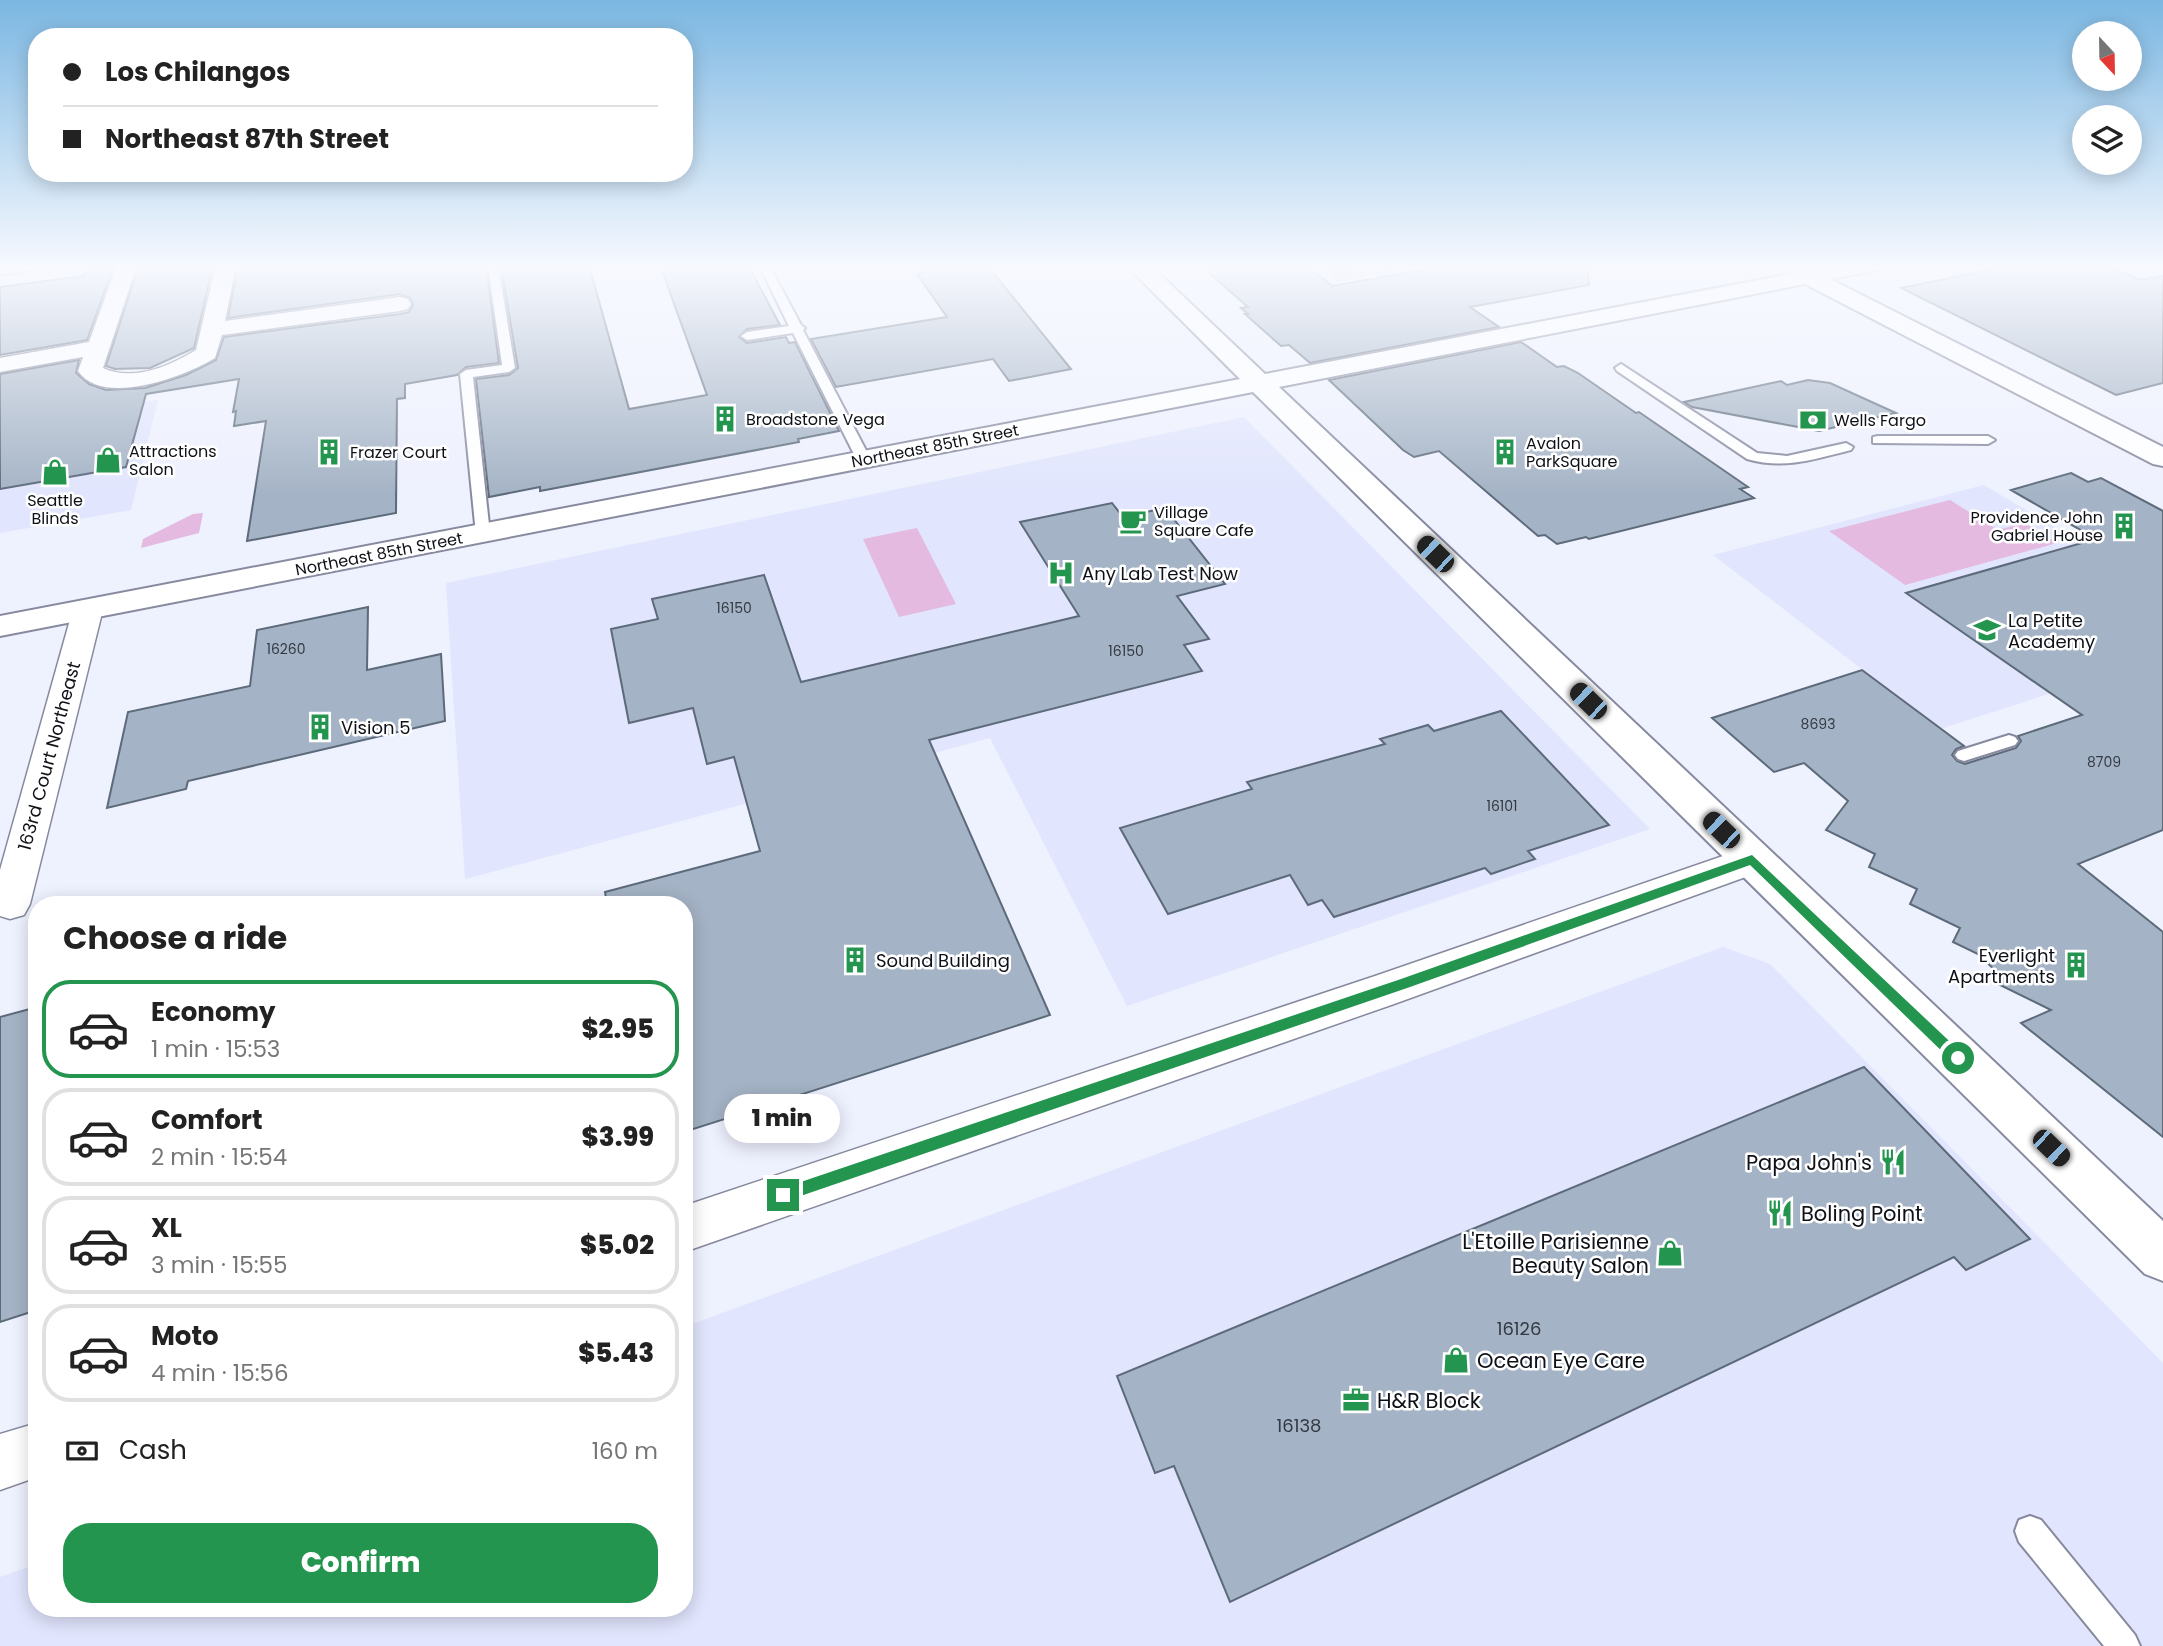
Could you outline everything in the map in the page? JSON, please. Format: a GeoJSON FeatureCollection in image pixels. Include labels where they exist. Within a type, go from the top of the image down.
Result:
{"type":"FeatureCollection","features":[{"type":"Feature","properties":{"kind":"street"},"geometry":{"type":"LineString","coordinates":[[101,342],[90,371],[101,378],[126,380],[163,374],[190,365],[207,354],[210,342]]}},
{"type":"Feature","properties":{"kind":"street"},"geometry":{"type":"LineString","coordinates":[[1216,342],[2163,1256]]}},
{"type":"Feature","properties":{"kind":"street","name":"Northeast 85th Street"},"geometry":{"type":"LineString","coordinates":[[0,626],[1259,383],[1457,342]]}},
{"type":"Feature","properties":{"kind":"street"},"geometry":{"type":"LineString","coordinates":[[1936,342],[2163,458]]}},
{"type":"Feature","properties":{"kind":"street"},"geometry":{"type":"LineString","coordinates":[[0,365],[99,347]]}},
{"type":"Feature","properties":{"kind":"street","name":"163rd Court Northeast"},"geometry":{"type":"LineString","coordinates":[[10,904],[88,609]]}},
{"type":"Feature","properties":{"kind":"street"},"geometry":{"type":"LineString","coordinates":[[693,1226],[1366,997],[1752,860]]}},
{"type":"Feature","properties":{"kind":"street"},"geometry":{"type":"LineString","coordinates":[[0,1462],[28,1453]]}},
{"type":"Feature","properties":{"kind":"lane"},"geometry":{"type":"LineString","coordinates":[[483,534],[466,374],[509,368],[512,342]]}},
{"type":"Feature","properties":{"kind":"lane"},"geometry":{"type":"LineString","coordinates":[[806,342],[864,460]]}},
{"type":"Feature","properties":{"kind":"lane"},"geometry":{"type":"LineString","coordinates":[[1621,368],[1763,461],[1785,461],[1846,447]]}},
{"type":"Feature","properties":{"kind":"lane"},"geometry":{"type":"LineString","coordinates":[[1878,440],[1988,440]]}},
{"type":"Feature","properties":{"kind":"lane"},"geometry":{"type":"LineString","coordinates":[[1964,755],[2009,741]]}},
{"type":"Feature","properties":{"kind":"lane"},"geometry":{"type":"LineString","coordinates":[[2030,1531],[2124,1646]]}},
{"type":"Feature","properties":{"kind":"shaded area"},"geometry":{"type":"Polygon","coordinates":[[[158,400],[131,510],[0,533],[0,424],[158,400]]]}},
{"type":"Feature","properties":{"kind":"shaded area"},"geometry":{"type":"Polygon","coordinates":[[[1244,417],[1650,829],[1127,1006],[990,738],[465,879],[446,583],[1244,417]]]}},
{"type":"Feature","properties":{"kind":"shaded area","name":"La Petite Academy"},"geometry":{"type":"Polygon","coordinates":[[[1984,485],[2163,592],[2163,657],[1940,729],[1713,555],[1984,485]]]}},
{"type":"Feature","properties":{"kind":"shaded area"},"geometry":{"type":"Polygon","coordinates":[[[1950,500],[1998,530],[2024,523],[2057,543],[1905,585],[1829,531],[1950,500]]]}},
{"type":"Feature","properties":{"kind":"shaded area"},"geometry":{"type":"Polygon","coordinates":[[[203,513],[199,533],[141,548],[143,539],[193,514],[203,513]]]}},
{"type":"Feature","properties":{"kind":"shaded area"},"geometry":{"type":"Polygon","coordinates":[[[917,528],[956,604],[899,617],[863,539],[917,528]]]}},
{"type":"Feature","properties":{"kind":"shaded area"},"geometry":{"type":"Polygon","coordinates":[[[1723,947],[1770,964],[2163,1363],[2163,1646],[0,1646],[0,1577],[28,1567],[28,1617],[693,1617],[693,1324],[1723,947]]]}},
{"type":"Feature","properties":{"kind":"building"},"geometry":{"type":"Polygon","coordinates":[[[0,342],[76,342],[0,355],[0,342]]]}},
{"type":"Feature","properties":{"kind":"building"},"geometry":{"type":"Polygon","coordinates":[[[114,342],[195,342],[194,348],[150,368],[115,369],[106,366],[114,342]]]}},
{"type":"Feature","properties":{"kind":"building"},"geometry":{"type":"Polygon","coordinates":[[[222,342],[496,342],[499,363],[466,367],[457,375],[405,384],[405,398],[397,399],[396,513],[247,541],[266,421],[234,426],[236,411],[233,412],[239,379],[146,394],[126,467],[0,489],[0,374],[79,360],[76,373],[89,384],[106,390],[145,388],[186,375],[216,360],[222,342]]]}},
{"type":"Feature","properties":{"kind":"building","name":"Broadstone Vega"},"geometry":{"type":"Polygon","coordinates":[[[514,342],[610,342],[629,409],[707,395],[688,342],[795,342],[839,431],[798,439],[799,442],[540,491],[540,487],[489,497],[476,379],[509,375],[518,368],[514,342]]]}},
{"type":"Feature","properties":{"kind":"building"},"geometry":{"type":"Polygon","coordinates":[[[812,342],[1049,342],[1071,369],[1009,381],[993,359],[836,387],[812,342]]]}},
{"type":"Feature","properties":{"kind":"building"},"geometry":{"type":"Polygon","coordinates":[[[1276,342],[1421,342],[1310,363],[1289,345],[1281,346],[1276,342]]]}},
{"type":"Feature","properties":{"kind":"building"},"geometry":{"type":"Polygon","coordinates":[[[1521,342],[1557,367],[1564,366],[1578,373],[1636,413],[1639,412],[1748,487],[1740,489],[1754,498],[1589,539],[1586,537],[1557,544],[1545,535],[1538,536],[1439,451],[1414,457],[1403,450],[1329,380],[1521,342]]]}},
{"type":"Feature","properties":{"kind":"building"},"geometry":{"type":"Polygon","coordinates":[[[2009,342],[2163,342],[2163,383],[2116,395],[2009,342]]]}},
{"type":"Feature","properties":{"kind":"building","name":"Wells Fargo"},"geometry":{"type":"Polygon","coordinates":[[[1808,380],[1830,383],[1896,413],[1819,431],[1692,407],[1684,402],[1781,381],[1787,385],[1808,380]]]}},
{"type":"Feature","properties":{"kind":"building"},"geometry":{"type":"Polygon","coordinates":[[[2071,473],[2088,482],[2101,478],[2163,511],[2163,830],[2078,864],[2163,932],[2163,1137],[2021,1023],[2051,1010],[1998,984],[2001,976],[1978,954],[1953,942],[1960,928],[1910,904],[1917,889],[1869,867],[1875,854],[1826,830],[1848,801],[1804,763],[1774,772],[1712,718],[1862,670],[1964,746],[1956,749],[1952,755],[1965,764],[2016,748],[2021,741],[2018,736],[2082,715],[1906,593],[2096,539],[2011,490],[2071,473]]]}},
{"type":"Feature","properties":{"kind":"building"},"geometry":{"type":"Polygon","coordinates":[[[1112,503],[1123,517],[1165,508],[1225,584],[1177,596],[1209,639],[1184,645],[1202,671],[929,740],[1050,1015],[693,1129],[693,896],[606,896],[605,892],[760,851],[734,757],[707,764],[693,708],[629,723],[611,629],[658,619],[652,599],[764,575],[801,682],[1079,616],[1020,522],[1112,503]]]}},
{"type":"Feature","properties":{"kind":"building"},"geometry":{"type":"Polygon","coordinates":[[[368,607],[367,670],[441,654],[445,721],[188,781],[186,789],[107,808],[128,712],[250,686],[257,630],[368,607]]]}},
{"type":"Feature","properties":{"kind":"building"},"geometry":{"type":"Polygon","coordinates":[[[1501,711],[1609,825],[1528,851],[1535,859],[1491,874],[1485,868],[1334,917],[1322,900],[1308,905],[1290,875],[1168,914],[1120,828],[1252,789],[1247,782],[1385,744],[1380,739],[1428,725],[1434,731],[1501,711]]]}},
{"type":"Feature","properties":{"kind":"building"},"geometry":{"type":"Polygon","coordinates":[[[28,1009],[28,1313],[0,1322],[0,1017],[28,1009]]]}},
{"type":"Feature","properties":{"kind":"building"},"geometry":{"type":"Polygon","coordinates":[[[1864,1067],[2030,1239],[1966,1270],[1954,1257],[1230,1602],[1174,1466],[1155,1473],[1117,1376],[1864,1067]]]}},
{"type":"Feature","properties":{"kind":"place","name":"Broadstone Vega"},"geometry":{"type":"Point","coordinates":[725,419]}},
{"type":"Feature","properties":{"kind":"place","name":"Wells Fargo"},"geometry":{"type":"Point","coordinates":[1813,420]}},
{"type":"Feature","properties":{"kind":"place","name":"Frazer Court"},"geometry":{"type":"Point","coordinates":[329,452]}},
{"type":"Feature","properties":{"kind":"place","name":"Avalon ParkSquare"},"geometry":{"type":"Point","coordinates":[1505,452]}},
{"type":"Feature","properties":{"kind":"place","name":"Attractions Salon"},"geometry":{"type":"Point","coordinates":[108,460]}},
{"type":"Feature","properties":{"kind":"place","name":"Seattle Blinds"},"geometry":{"type":"Point","coordinates":[55,472]}},
{"type":"Feature","properties":{"kind":"place","name":"Village Square Cafe"},"geometry":{"type":"Point","coordinates":[1133,521]}},
{"type":"Feature","properties":{"kind":"place","name":"Providence John Gabriel House"},"geometry":{"type":"Point","coordinates":[2124,526]}},
{"type":"Feature","properties":{"kind":"place","name":"Any Lab Test Now"},"geometry":{"type":"Point","coordinates":[1061,573]}},
{"type":"Feature","properties":{"kind":"place","name":"La Petite Academy"},"geometry":{"type":"Point","coordinates":[1987,630]}},
{"type":"Feature","properties":{"kind":"place","name":"Vision 5"},"geometry":{"type":"Point","coordinates":[320,727]}},
{"type":"Feature","properties":{"kind":"place","name":"Sound Building"},"geometry":{"type":"Point","coordinates":[855,960]}},
{"type":"Feature","properties":{"kind":"place","name":"Everlight Apartments"},"geometry":{"type":"Point","coordinates":[2076,965]}},
{"type":"Feature","properties":{"kind":"place","name":"Papa John's"},"geometry":{"type":"Point","coordinates":[1893,1162]}},
{"type":"Feature","properties":{"kind":"place","name":"Boling Point"},"geometry":{"type":"Point","coordinates":[1780,1213]}},
{"type":"Feature","properties":{"kind":"place","name":"L'Etoille Parisienne Beauty Salon"},"geometry":{"type":"Point","coordinates":[1670,1253]}},
{"type":"Feature","properties":{"kind":"place","name":"Ocean Eye Care"},"geometry":{"type":"Point","coordinates":[1456,1360]}},
{"type":"Feature","properties":{"kind":"place","name":"H&R Block"},"geometry":{"type":"Point","coordinates":[1356,1400]}},
{"type":"Feature","properties":{"kind":"route"},"geometry":{"type":"LineString","coordinates":[[783,1195],[1197,1055],[1752,860],[1958,1058]]}}]}
